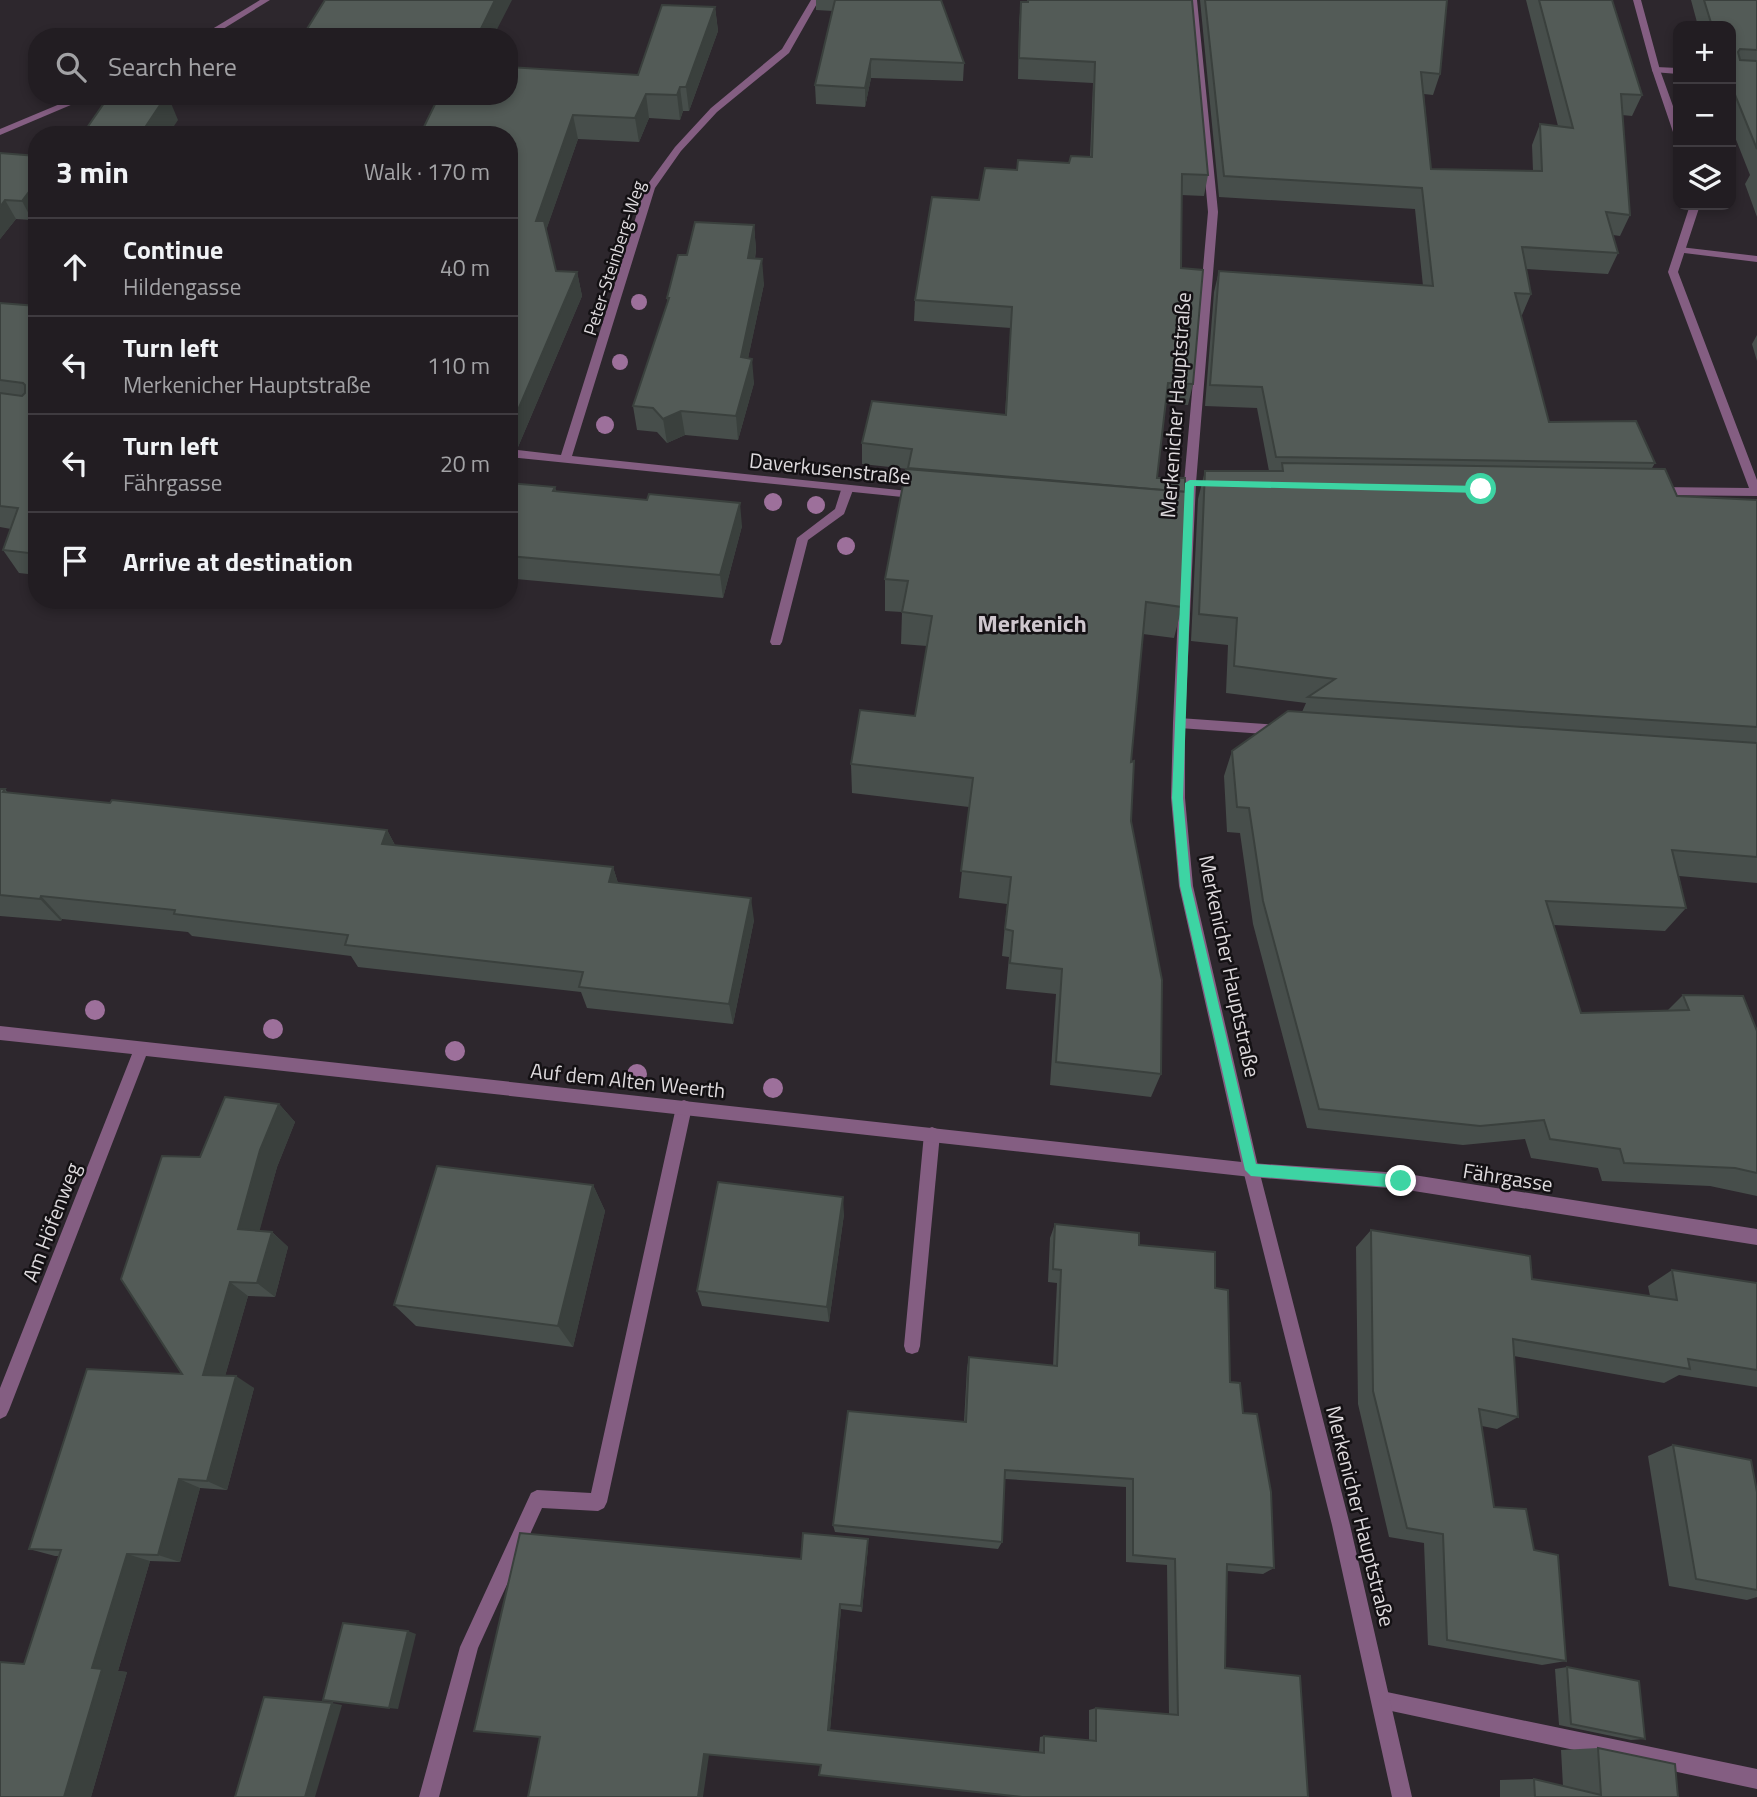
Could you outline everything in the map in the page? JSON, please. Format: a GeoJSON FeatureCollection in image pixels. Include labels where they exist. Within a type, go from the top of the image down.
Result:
{"type":"FeatureCollection","features":[{"type":"Feature","properties":{"kind":"street"},"geometry":{"type":"LineString","coordinates":[[218,28],[266,0]]}},
{"type":"Feature","properties":{"kind":"street","name":"Peter-Steinberg-Weg"},"geometry":{"type":"LineString","coordinates":[[566,458],[650,188],[678,149],[714,110],[786,51],[815,0]]}},
{"type":"Feature","properties":{"kind":"street","name":"Merkenicher Hauptstraße"},"geometry":{"type":"LineString","coordinates":[[1193,0],[1213,212],[1190,483],[1179,723],[1178,798],[1186,886],[1251,1170],[1341,1525],[1402,1797]]}},
{"type":"Feature","properties":{"kind":"street"},"geometry":{"type":"LineString","coordinates":[[1637,0],[1656,70],[1673,118]]}},
{"type":"Feature","properties":{"kind":"street"},"geometry":{"type":"LineString","coordinates":[[1656,70],[1673,71]]}},
{"type":"Feature","properties":{"kind":"street"},"geometry":{"type":"LineString","coordinates":[[0,132],[66,105]]}},
{"type":"Feature","properties":{"kind":"street"},"geometry":{"type":"LineString","coordinates":[[1646,491],[1757,492],[1673,272],[1693,210]]}},
{"type":"Feature","properties":{"kind":"street"},"geometry":{"type":"LineString","coordinates":[[1680,250],[1757,259]]}},
{"type":"Feature","properties":{"kind":"street","name":"Daverkusenstraße"},"geometry":{"type":"LineString","coordinates":[[518,454],[929,497]]}},
{"type":"Feature","properties":{"kind":"street"},"geometry":{"type":"LineString","coordinates":[[1190,483],[1204,483]]}},
{"type":"Feature","properties":{"kind":"street"},"geometry":{"type":"LineString","coordinates":[[776,642],[803,538],[840,511],[847,490]]}},
{"type":"Feature","properties":{"kind":"street"},"geometry":{"type":"LineString","coordinates":[[1175,519],[1189,520]]}},
{"type":"Feature","properties":{"kind":"street"},"geometry":{"type":"LineString","coordinates":[[1179,723],[1289,730]]}},
{"type":"Feature","properties":{"kind":"street","name":"Auf dem Alten Weerth"},"geometry":{"type":"LineString","coordinates":[[0,1033],[1251,1170]]}},
{"type":"Feature","properties":{"kind":"street","name":"Am Höfenweg"},"geometry":{"type":"LineString","coordinates":[[0,1410],[141,1049]]}},
{"type":"Feature","properties":{"kind":"street"},"geometry":{"type":"LineString","coordinates":[[429,1797],[469,1647],[537,1499],[598,1502],[684,1107]]}},
{"type":"Feature","properties":{"kind":"street"},"geometry":{"type":"LineString","coordinates":[[912,1346],[932,1134]]}},
{"type":"Feature","properties":{"kind":"street","name":"Fährgasse"},"geometry":{"type":"LineString","coordinates":[[1251,1170],[1401,1181],[1757,1237]]}},
{"type":"Feature","properties":{"kind":"street"},"geometry":{"type":"LineString","coordinates":[[1382,1700],[1757,1779]]}},
{"type":"Feature","properties":{"kind":"building"},"geometry":{"type":"Polygon","coordinates":[[[325,0],[495,0],[481,28],[308,28],[325,0]]]}},
{"type":"Feature","properties":{"kind":"building"},"geometry":{"type":"Polygon","coordinates":[[[835,0],[941,0],[964,63],[871,59],[865,88],[815,85],[835,0]]]}},
{"type":"Feature","properties":{"kind":"building"},"geometry":{"type":"Polygon","coordinates":[[[1192,0],[1208,175],[1182,174],[1181,268],[1203,270],[1193,384],[1168,383],[1157,478],[1185,478],[1185,492],[908,468],[912,449],[862,443],[872,401],[1006,415],[1012,307],[915,300],[932,197],[979,200],[985,168],[1017,170],[1018,160],[1069,163],[1071,156],[1092,157],[1095,62],[1019,58],[1021,2],[1192,0]]]}},
{"type":"Feature","properties":{"kind":"building"},"geometry":{"type":"Polygon","coordinates":[[[1205,0],[1447,0],[1440,74],[1421,72],[1431,169],[1542,171],[1540,124],[1573,128],[1539,0],[1612,0],[1642,95],[1621,94],[1630,215],[1606,212],[1618,253],[1522,247],[1531,294],[1515,293],[1549,422],[1636,421],[1655,463],[1276,457],[1262,387],[1210,385],[1219,271],[1433,286],[1422,188],[1224,176],[1205,0]]]}},
{"type":"Feature","properties":{"kind":"building"},"geometry":{"type":"Polygon","coordinates":[[[1704,0],[1757,0],[1757,50],[1740,49],[1738,52],[1740,60],[1757,61],[1757,149],[1736,97],[1736,21],[1710,21],[1704,0]]]}},
{"type":"Feature","properties":{"kind":"building"},"geometry":{"type":"Polygon","coordinates":[[[662,5],[715,7],[686,87],[680,87],[677,95],[646,94],[635,118],[573,115],[536,221],[544,221],[556,271],[577,272],[518,410],[518,126],[424,126],[435,105],[518,105],[518,68],[638,75],[662,5]]]}},
{"type":"Feature","properties":{"kind":"building"},"geometry":{"type":"Polygon","coordinates":[[[103,105],[160,105],[146,126],[88,126],[103,105]]]}},
{"type":"Feature","properties":{"kind":"building"},"geometry":{"type":"Polygon","coordinates":[[[0,153],[28,155],[28,193],[22,201],[5,200],[0,207],[0,153]]]}},
{"type":"Feature","properties":{"kind":"building"},"geometry":{"type":"Polygon","coordinates":[[[695,222],[754,225],[748,258],[762,259],[741,357],[752,359],[736,416],[681,411],[663,419],[653,408],[633,406],[669,298],[678,255],[687,255],[695,222]]]}},
{"type":"Feature","properties":{"kind":"building"},"geometry":{"type":"Polygon","coordinates":[[[0,303],[28,305],[28,553],[3,550],[18,508],[0,506],[0,393],[22,396],[25,393],[25,385],[0,380],[0,303]]]}},
{"type":"Feature","properties":{"kind":"building"},"geometry":{"type":"Polygon","coordinates":[[[1282,463],[1665,469],[1677,496],[1757,500],[1757,727],[1308,697],[1335,679],[1234,666],[1237,618],[1199,614],[1205,471],[1283,471],[1282,463]]]}},
{"type":"Feature","properties":{"kind":"building"},"geometry":{"type":"Polygon","coordinates":[[[906,469],[1187,492],[1182,607],[1146,602],[1131,762],[1134,761],[1131,821],[1162,980],[1161,1074],[1056,1062],[1062,969],[1010,963],[1013,931],[1005,929],[1011,877],[961,871],[973,778],[851,764],[860,710],[915,716],[932,616],[902,612],[908,581],[885,579],[906,469]]]}},
{"type":"Feature","properties":{"kind":"building"},"geometry":{"type":"Polygon","coordinates":[[[518,484],[555,487],[553,491],[647,500],[649,494],[740,503],[720,575],[518,557],[518,484]]]}},
{"type":"Feature","properties":{"kind":"building"},"geometry":{"type":"Polygon","coordinates":[[[1288,711],[1757,743],[1757,857],[1672,850],[1686,908],[1546,901],[1581,1013],[1689,1010],[1683,995],[1743,996],[1757,1031],[1757,1173],[1735,1168],[1624,1163],[1620,1149],[1550,1139],[1544,1120],[1480,1126],[1319,1109],[1263,901],[1249,808],[1237,807],[1232,751],[1288,711]]]}},
{"type":"Feature","properties":{"kind":"building"},"geometry":{"type":"Polygon","coordinates":[[[0,789],[5,789],[3,792],[110,803],[112,800],[387,830],[382,844],[613,867],[609,882],[751,898],[729,1004],[579,987],[583,972],[345,945],[348,935],[174,914],[175,910],[41,896],[40,899],[0,895],[0,789]]]}},
{"type":"Feature","properties":{"kind":"building"},"geometry":{"type":"Polygon","coordinates":[[[225,1097],[279,1104],[260,1150],[238,1229],[272,1232],[257,1283],[230,1282],[203,1375],[236,1376],[207,1481],[179,1479],[158,1555],[127,1554],[92,1668],[102,1669],[64,1797],[0,1797],[0,1662],[24,1664],[61,1550],[29,1549],[87,1369],[182,1374],[121,1279],[162,1156],[200,1157],[225,1097]]]}},
{"type":"Feature","properties":{"kind":"building"},"geometry":{"type":"Polygon","coordinates":[[[437,1166],[593,1185],[558,1326],[394,1305],[437,1166]]]}},
{"type":"Feature","properties":{"kind":"building"},"geometry":{"type":"Polygon","coordinates":[[[718,1182],[843,1197],[827,1307],[697,1291],[718,1182]]]}},
{"type":"Feature","properties":{"kind":"building"},"geometry":{"type":"Polygon","coordinates":[[[1055,1224],[1139,1233],[1139,1245],[1215,1252],[1215,1288],[1228,1290],[1230,1382],[1240,1383],[1243,1413],[1257,1414],[1271,1492],[1274,1568],[1227,1564],[1225,1668],[1300,1676],[1308,1797],[1022,1797],[819,1775],[821,1765],[704,1754],[698,1797],[528,1797],[540,1737],[474,1731],[520,1533],[801,1559],[803,1533],[868,1539],[861,1606],[840,1604],[828,1730],[1044,1753],[1044,1736],[1096,1741],[1096,1708],[1178,1715],[1175,1559],[1133,1555],[1133,1479],[1005,1470],[1002,1542],[833,1525],[848,1411],[966,1422],[969,1357],[1057,1366],[1061,1270],[1053,1269],[1055,1224]]]}},
{"type":"Feature","properties":{"kind":"building"},"geometry":{"type":"Polygon","coordinates":[[[1371,1230],[1530,1256],[1532,1279],[1677,1300],[1672,1270],[1757,1283],[1757,1370],[1688,1359],[1690,1369],[1513,1339],[1518,1417],[1479,1409],[1494,1507],[1526,1509],[1534,1550],[1558,1555],[1566,1661],[1447,1640],[1443,1534],[1407,1528],[1373,1391],[1371,1230]]]}},
{"type":"Feature","properties":{"kind":"building"},"geometry":{"type":"Polygon","coordinates":[[[1673,1445],[1751,1460],[1757,1492],[1757,1590],[1696,1579],[1673,1445]]]}},
{"type":"Feature","properties":{"kind":"building"},"geometry":{"type":"Polygon","coordinates":[[[343,1623],[408,1631],[389,1708],[323,1700],[343,1623]]]}},
{"type":"Feature","properties":{"kind":"building"},"geometry":{"type":"Polygon","coordinates":[[[1567,1667],[1639,1681],[1645,1739],[1571,1724],[1567,1667]]]}},
{"type":"Feature","properties":{"kind":"building"},"geometry":{"type":"Polygon","coordinates":[[[264,1697],[332,1703],[305,1797],[235,1797],[264,1697]]]}},
{"type":"Feature","properties":{"kind":"building"},"geometry":{"type":"Polygon","coordinates":[[[1598,1748],[1675,1764],[1678,1797],[1535,1797],[1534,1779],[1601,1795],[1598,1748]]]}},
{"type":"Feature","properties":{"kind":"district","name":"Merkenich"},"geometry":{"type":"Point","coordinates":[1032,623]}},
{"type":"Feature","properties":{"kind":"route"},"geometry":{"type":"LineString","coordinates":[[1401,1181],[1251,1170],[1186,886],[1178,798],[1190,483],[1481,489]]}}]}
